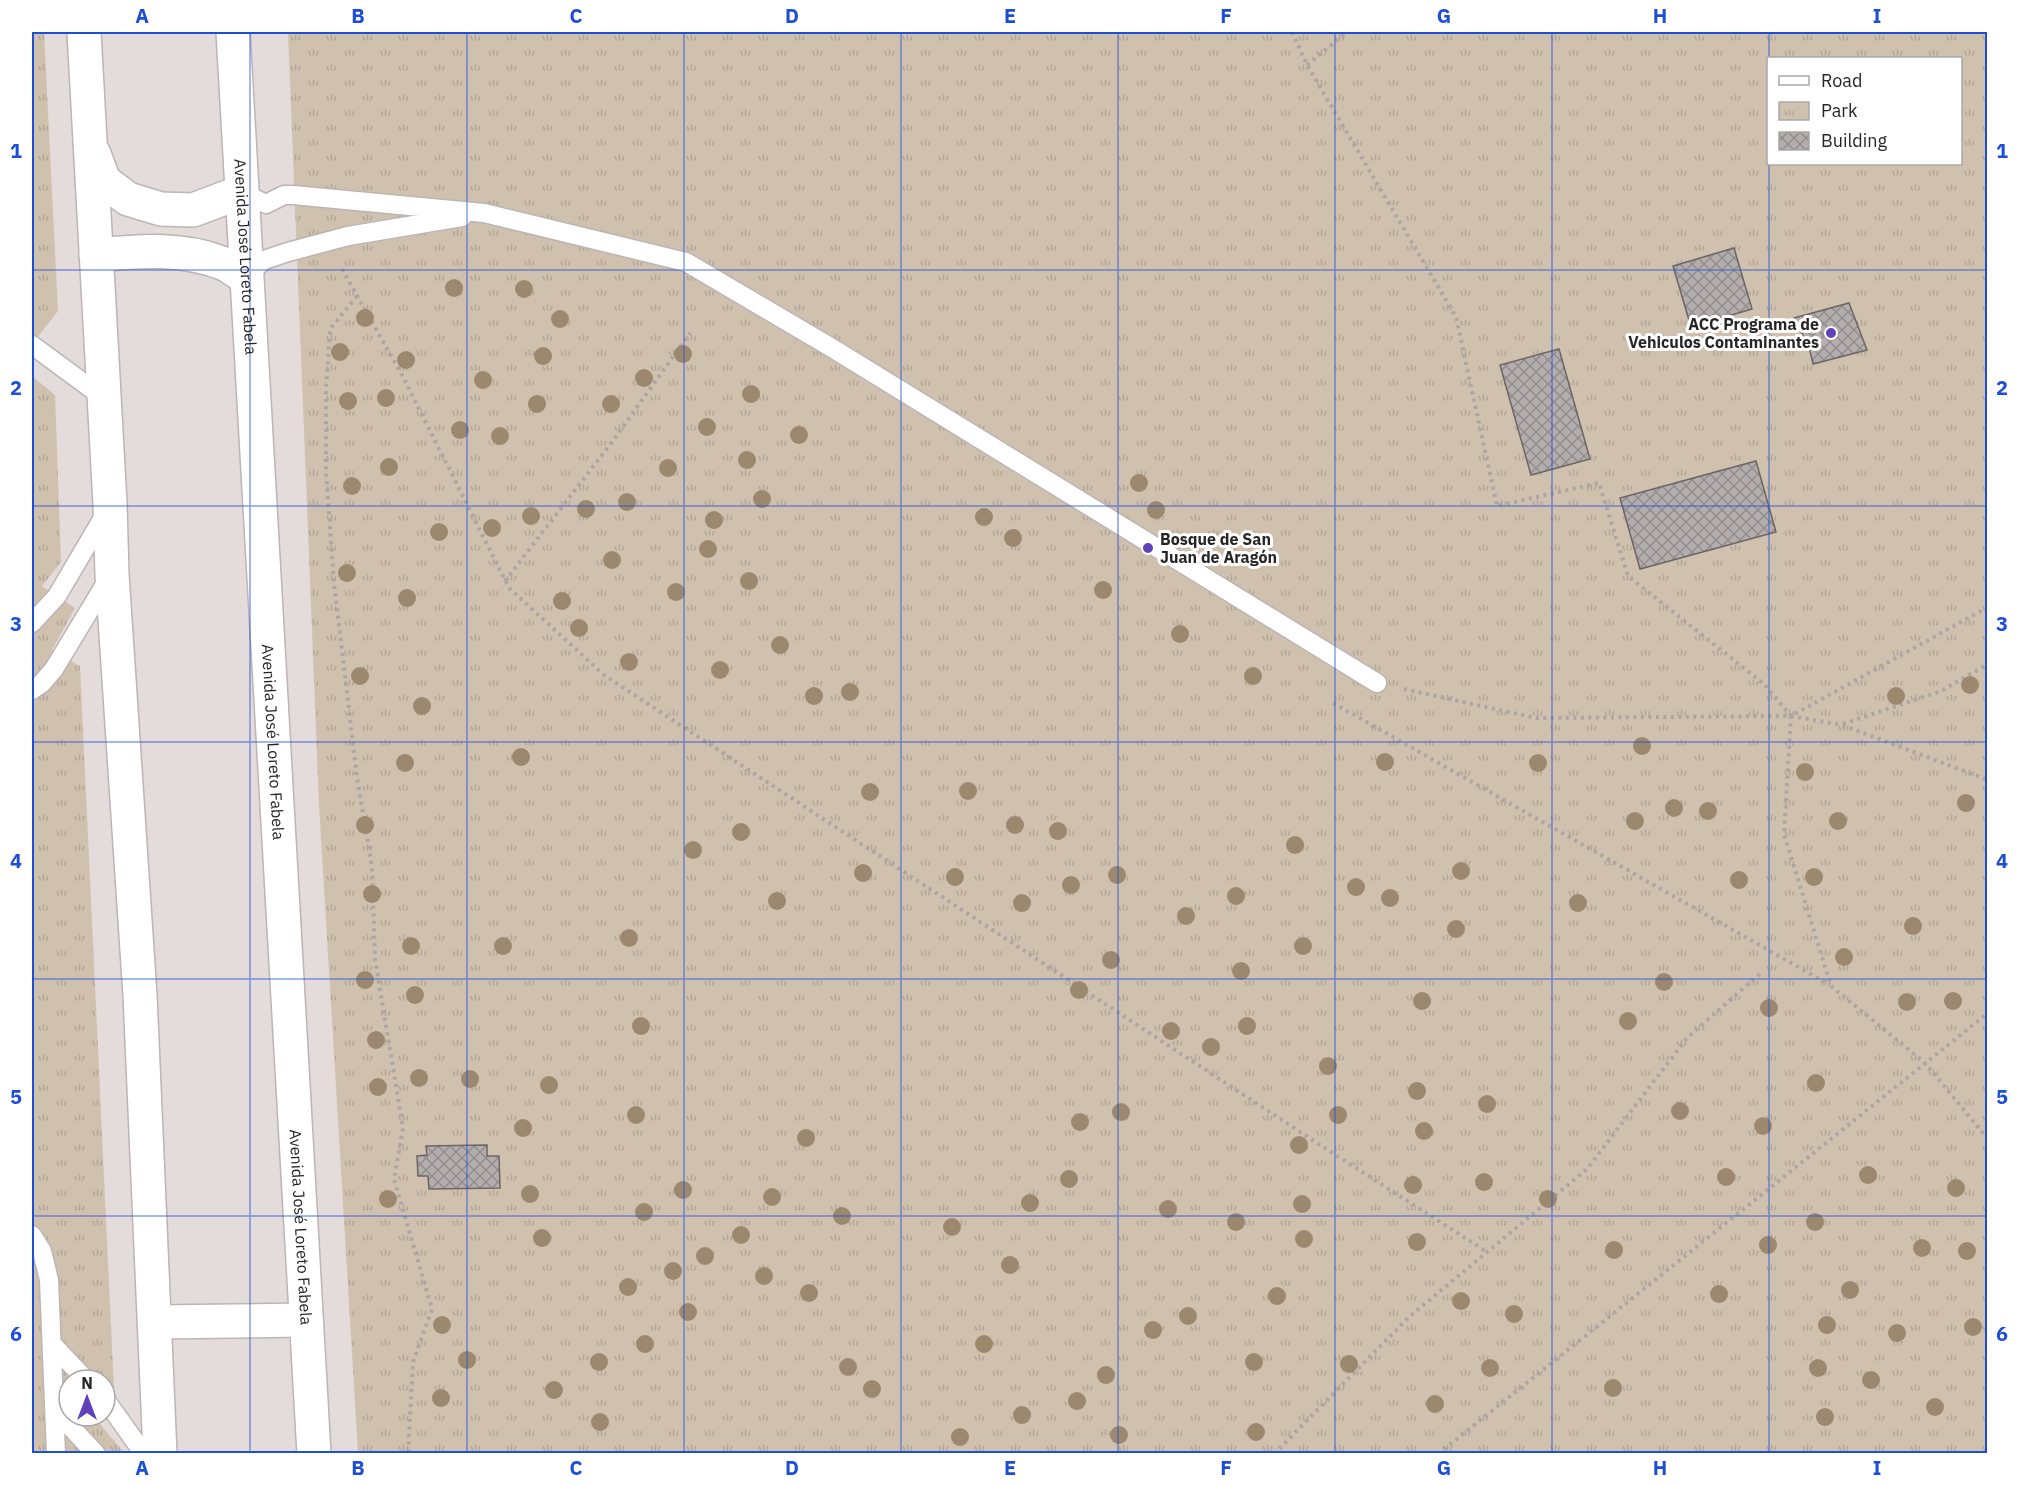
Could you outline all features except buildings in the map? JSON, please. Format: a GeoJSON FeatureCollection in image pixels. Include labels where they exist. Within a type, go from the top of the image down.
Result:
{"type":"FeatureCollection","features":[{"type":"Feature","properties":{"kind":"main road"},"geometry":{"type":"LineString","coordinates":[[84,32],[112,574],[140,995],[160,1454]]}},
{"type":"Feature","properties":{"kind":"main road","name":"Avenida José Loreto Fabela"},"geometry":{"type":"LineString","coordinates":[[233,32],[314,1454]]}},
{"type":"Feature","properties":{"kind":"main road"},"geometry":{"type":"LineString","coordinates":[[91,144],[104,181],[128,199],[161,209],[193,210],[241,192]]}},
{"type":"Feature","properties":{"kind":"main road"},"geometry":{"type":"LineString","coordinates":[[96,255],[136,251],[177,251],[222,263],[246,277]]}},
{"type":"Feature","properties":{"kind":"main road"},"geometry":{"type":"LineString","coordinates":[[156,1322],[305,1320]]}},
{"type":"Feature","properties":{"kind":"lane"},"geometry":{"type":"LineString","coordinates":[[241,192],[266,204],[284,195],[293,195],[484,213],[686,262],[832,348],[1377,683]]}},
{"type":"Feature","properties":{"kind":"lane"},"geometry":{"type":"LineString","coordinates":[[246,277],[264,260],[288,252],[348,236],[484,213]]}},
{"type":"Feature","properties":{"kind":"lane"},"geometry":{"type":"LineString","coordinates":[[32,345],[104,398]]}},
{"type":"Feature","properties":{"kind":"lane"},"geometry":{"type":"LineString","coordinates":[[32,623],[57,596],[110,504]]}},
{"type":"Feature","properties":{"kind":"lane"},"geometry":{"type":"LineString","coordinates":[[32,690],[41,684],[54,669],[112,574]]}},
{"type":"Feature","properties":{"kind":"lane"},"geometry":{"type":"LineString","coordinates":[[32,1235],[42,1251],[49,1280],[56,1454]]}},
{"type":"Feature","properties":{"kind":"lane"},"geometry":{"type":"LineString","coordinates":[[52,1344],[75,1368]]}},
{"type":"Feature","properties":{"kind":"lane"},"geometry":{"type":"LineString","coordinates":[[54,1409],[96,1454]]}},
{"type":"Feature","properties":{"kind":"lane"},"geometry":{"type":"LineString","coordinates":[[117,1415],[144,1454]]}},
{"type":"Feature","properties":{"kind":"path"},"geometry":{"type":"LineString","coordinates":[[1292,32],[1307,65],[1456,317],[1497,506],[1599,483],[1628,576],[1764,684],[1791,716],[1784,834],[1831,986]]}},
{"type":"Feature","properties":{"kind":"path"},"geometry":{"type":"LineString","coordinates":[[1307,65],[1347,32]]}},
{"type":"Feature","properties":{"kind":"path"},"geometry":{"type":"LineString","coordinates":[[341,268],[402,375],[509,588],[604,675],[1487,1252]]}},
{"type":"Feature","properties":{"kind":"path"},"geometry":{"type":"LineString","coordinates":[[357,296],[330,329],[326,390],[326,471],[334,583],[357,778],[372,867],[375,959],[403,1128],[394,1179],[432,1309],[413,1362],[408,1454]]}},
{"type":"Feature","properties":{"kind":"path"},"geometry":{"type":"LineString","coordinates":[[505,581],[612,442],[690,333]]}},
{"type":"Feature","properties":{"kind":"path"},"geometry":{"type":"LineString","coordinates":[[1791,716],[1988,607]]}},
{"type":"Feature","properties":{"kind":"path"},"geometry":{"type":"LineString","coordinates":[[1842,725],[1941,692],[1988,664]]}},
{"type":"Feature","properties":{"kind":"path"},"geometry":{"type":"LineString","coordinates":[[1377,683],[1536,718],[1791,716],[1842,725],[1988,780]]}},
{"type":"Feature","properties":{"kind":"path"},"geometry":{"type":"LineString","coordinates":[[1333,703],[1831,986],[1925,1063],[1988,1139]]}},
{"type":"Feature","properties":{"kind":"path"},"geometry":{"type":"LineString","coordinates":[[1274,1454],[1409,1317],[1587,1169],[1687,1038],[1763,971]]}},
{"type":"Feature","properties":{"kind":"path"},"geometry":{"type":"LineString","coordinates":[[1438,1454],[1988,1013]]}},
{"type":"Feature","properties":{"kind":"green space"},"geometry":{"type":"Polygon","coordinates":[[[32,32],[44,32],[58,311],[32,344],[32,32]]]}},
{"type":"Feature","properties":{"kind":"green space","name":"Bosque de San Juan de Aragón"},"geometry":{"type":"Polygon","coordinates":[[[288,32],[1987,32],[1987,1453],[358,1453],[319,805],[288,32]]]}},
{"type":"Feature","properties":{"kind":"green space"},"geometry":{"type":"Polygon","coordinates":[[[32,376],[55,395],[61,562],[42,586],[75,608],[52,650],[80,666],[113,1368],[57,1368],[57,1428],[103,1428],[122,1450],[119,1453],[32,1453],[32,376]]]}},
{"type":"Feature","properties":{"kind":"place","name":"ACC Programa de Vehiculos Contaminantes"},"geometry":{"type":"Point","coordinates":[1831,333]}},
{"type":"Feature","properties":{"kind":"place","name":"Bosque de San Juan de Aragón"},"geometry":{"type":"Point","coordinates":[1148,548]}}]}
